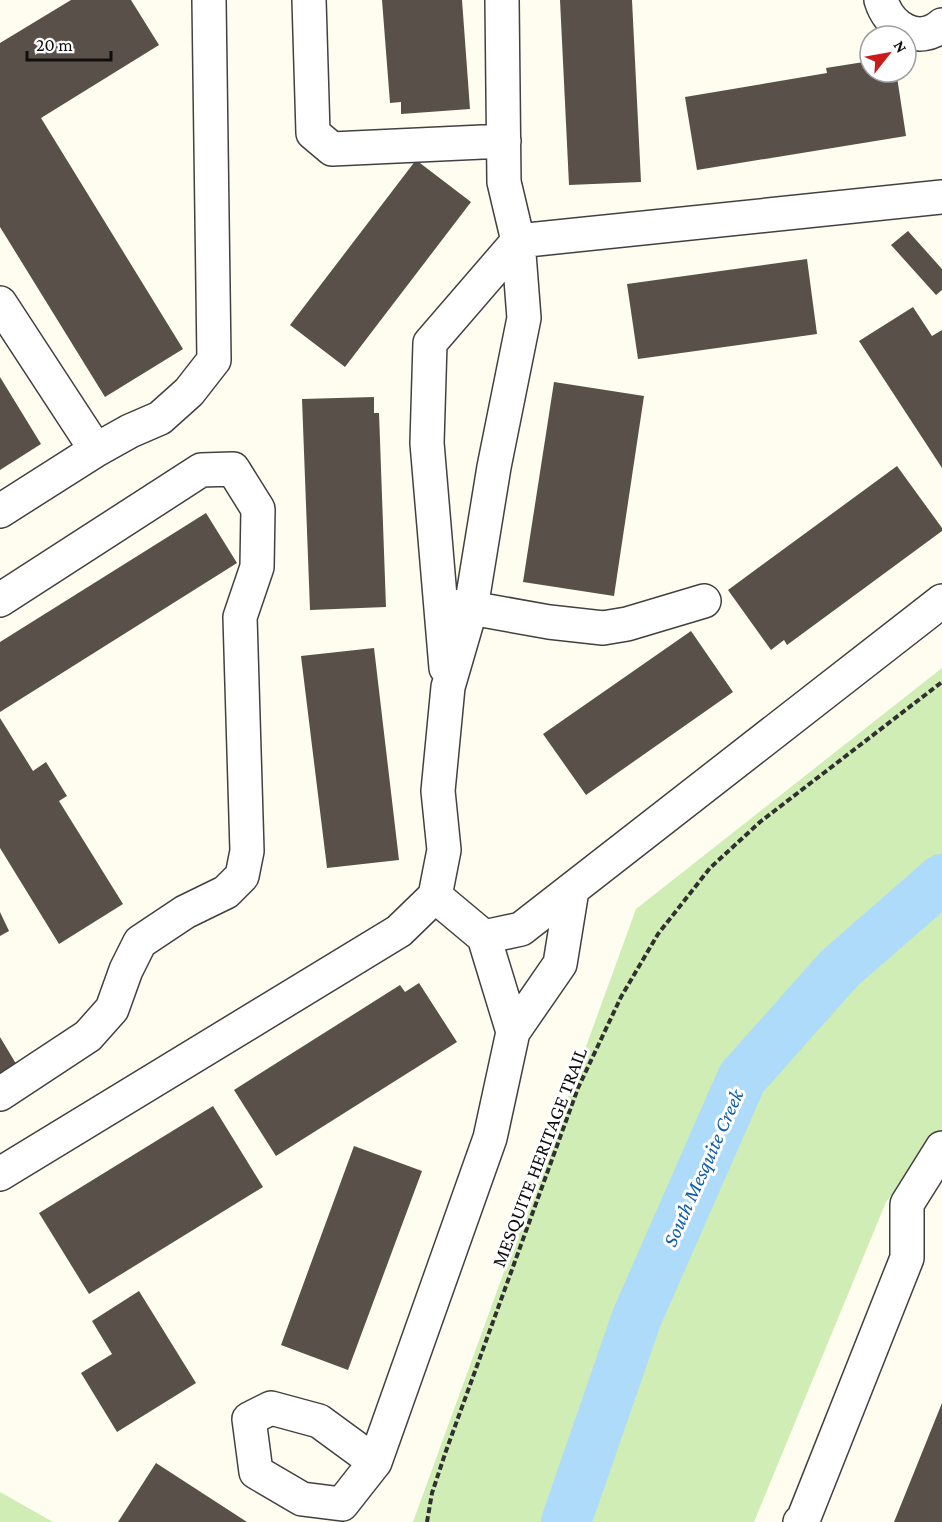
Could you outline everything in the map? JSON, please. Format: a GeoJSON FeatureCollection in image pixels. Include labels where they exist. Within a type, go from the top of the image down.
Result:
{"type":"FeatureCollection","features":[{"type":"Feature","properties":{"kind":"lane"},"geometry":{"type":"LineString","coordinates":[[0,511],[130,430],[160,418],[189,392],[214,360],[208,0]]}},
{"type":"Feature","properties":{"kind":"lane"},"geometry":{"type":"LineString","coordinates":[[309,0],[313,133],[332,149],[504,141]]}},
{"type":"Feature","properties":{"kind":"lane"},"geometry":{"type":"LineString","coordinates":[[0,1174],[399,931],[435,896],[444,850],[438,791],[456,607],[494,467],[524,318],[518,241],[504,182],[502,0]]}},
{"type":"Feature","properties":{"kind":"lane"},"geometry":{"type":"LineString","coordinates":[[881,0],[885,13],[899,27],[913,34],[932,33],[942,25]]}},
{"type":"Feature","properties":{"kind":"lane"},"geometry":{"type":"LineString","coordinates":[[456,607],[427,442],[430,344],[518,241],[939,203]]}},
{"type":"Feature","properties":{"kind":"lane"},"geometry":{"type":"LineString","coordinates":[[0,303],[96,450]]}},
{"type":"Feature","properties":{"kind":"lane"},"geometry":{"type":"LineString","coordinates":[[0,600],[201,470],[233,469],[258,509],[257,567],[240,617],[247,851],[242,876],[226,892],[185,912],[140,942],[126,970],[112,1009],[88,1036],[0,1094]]}},
{"type":"Feature","properties":{"kind":"lane"},"geometry":{"type":"LineString","coordinates":[[456,607],[603,628],[627,624],[704,601]]}},
{"type":"Feature","properties":{"kind":"lane"},"geometry":{"type":"LineString","coordinates":[[484,937],[521,929],[942,601]]}},
{"type":"Feature","properties":{"kind":"lane"},"geometry":{"type":"LineString","coordinates":[[375,1462],[490,1138],[513,1032],[560,964],[572,890]]}},
{"type":"Feature","properties":{"kind":"lane"},"geometry":{"type":"LineString","coordinates":[[435,896],[484,937],[513,1032]]}},
{"type":"Feature","properties":{"kind":"lane"},"geometry":{"type":"LineString","coordinates":[[800,1522],[803,1520],[907,1258],[907,1204],[942,1148]]}},
{"type":"Feature","properties":{"kind":"path","name":"MESQUITE HERITAGE TRAIL"},"geometry":{"type":"LineString","coordinates":[[427,1522],[432,1493],[446,1451],[578,1088],[621,997],[658,933],[710,868],[759,822],[942,682]]}},
{"type":"Feature","properties":{"kind":"green space"},"geometry":{"type":"Polygon","coordinates":[[[942,668],[942,1131],[886,1202],[754,1522],[413,1522],[636,909],[942,668]]]}},
{"type":"Feature","properties":{"kind":"green space"},"geometry":{"type":"Polygon","coordinates":[[[0,1492],[53,1522],[0,1522],[0,1492]]]}},
{"type":"Feature","properties":{"kind":"building"},"geometry":{"type":"Polygon","coordinates":[[[71,0],[131,0],[159,45],[41,118],[183,349],[105,397],[0,227],[0,43],[71,0]]]}},
{"type":"Feature","properties":{"kind":"building"},"geometry":{"type":"Polygon","coordinates":[[[382,0],[462,0],[470,109],[401,114],[401,102],[390,103],[382,0]]]}},
{"type":"Feature","properties":{"kind":"building"},"geometry":{"type":"Polygon","coordinates":[[[560,0],[632,0],[641,182],[569,185],[560,0]]]}},
{"type":"Feature","properties":{"kind":"building"},"geometry":{"type":"Polygon","coordinates":[[[858,63],[858,84],[898,84],[906,136],[697,170],[685,97],[827,73],[826,68],[858,63]]]}},
{"type":"Feature","properties":{"kind":"building"},"geometry":{"type":"Polygon","coordinates":[[[416,160],[471,202],[345,367],[290,325],[416,160]]]}},
{"type":"Feature","properties":{"kind":"building"},"geometry":{"type":"Polygon","coordinates":[[[908,231],[942,269],[942,290],[936,295],[891,245],[908,231]]]}},
{"type":"Feature","properties":{"kind":"building"},"geometry":{"type":"Polygon","coordinates":[[[807,259],[817,334],[638,359],[627,284],[807,259]]]}},
{"type":"Feature","properties":{"kind":"building"},"geometry":{"type":"Polygon","coordinates":[[[913,307],[932,336],[942,330],[942,468],[859,341],[913,307]]]}},
{"type":"Feature","properties":{"kind":"building"},"geometry":{"type":"Polygon","coordinates":[[[0,377],[41,444],[0,470],[0,377]]]}},
{"type":"Feature","properties":{"kind":"building"},"geometry":{"type":"Polygon","coordinates":[[[554,382],[644,396],[614,596],[523,582],[554,382]]]}},
{"type":"Feature","properties":{"kind":"building"},"geometry":{"type":"Polygon","coordinates":[[[374,397],[374,413],[379,413],[386,607],[310,610],[302,399],[374,397]]]}},
{"type":"Feature","properties":{"kind":"building"},"geometry":{"type":"Polygon","coordinates":[[[897,466],[942,531],[787,645],[784,640],[771,650],[728,590],[897,466]]]}},
{"type":"Feature","properties":{"kind":"building"},"geometry":{"type":"Polygon","coordinates":[[[206,513],[237,563],[0,712],[0,642],[206,513]]]}},
{"type":"Feature","properties":{"kind":"building"},"geometry":{"type":"Polygon","coordinates":[[[691,631],[733,692],[586,795],[543,734],[691,631]]]}},
{"type":"Feature","properties":{"kind":"building"},"geometry":{"type":"Polygon","coordinates":[[[374,648],[399,860],[327,868],[301,656],[374,648]]]}},
{"type":"Feature","properties":{"kind":"building"},"geometry":{"type":"Polygon","coordinates":[[[0,718],[33,771],[46,762],[67,796],[59,801],[123,904],[59,944],[0,848],[0,718]]]}},
{"type":"Feature","properties":{"kind":"building"},"geometry":{"type":"Polygon","coordinates":[[[0,912],[9,931],[0,936],[0,912]]]}},
{"type":"Feature","properties":{"kind":"building"},"geometry":{"type":"Polygon","coordinates":[[[419,983],[457,1042],[276,1156],[234,1090],[400,985],[405,992],[419,983]]]}},
{"type":"Feature","properties":{"kind":"building"},"geometry":{"type":"Polygon","coordinates":[[[0,1037],[21,1072],[0,1085],[0,1037]]]}},
{"type":"Feature","properties":{"kind":"building"},"geometry":{"type":"Polygon","coordinates":[[[213,1106],[263,1187],[89,1294],[39,1213],[213,1106]]]}},
{"type":"Feature","properties":{"kind":"building"},"geometry":{"type":"Polygon","coordinates":[[[354,1146],[422,1171],[348,1370],[281,1345],[354,1146]]]}},
{"type":"Feature","properties":{"kind":"building"},"geometry":{"type":"Polygon","coordinates":[[[139,1291],[196,1383],[117,1432],[81,1373],[112,1354],[92,1321],[139,1291]]]}},
{"type":"Feature","properties":{"kind":"building"},"geometry":{"type":"Polygon","coordinates":[[[942,1403],[942,1522],[894,1522],[942,1403]]]}},
{"type":"Feature","properties":{"kind":"building"},"geometry":{"type":"Polygon","coordinates":[[[156,1463],[247,1522],[118,1522],[156,1463]]]}},
{"type":"Feature","properties":{"kind":"waterway","name":"South Mesquite Creek"},"geometry":{"type":"LineString","coordinates":[[566,1522],[637,1317],[742,1078],[840,968],[942,879]]}}]}
